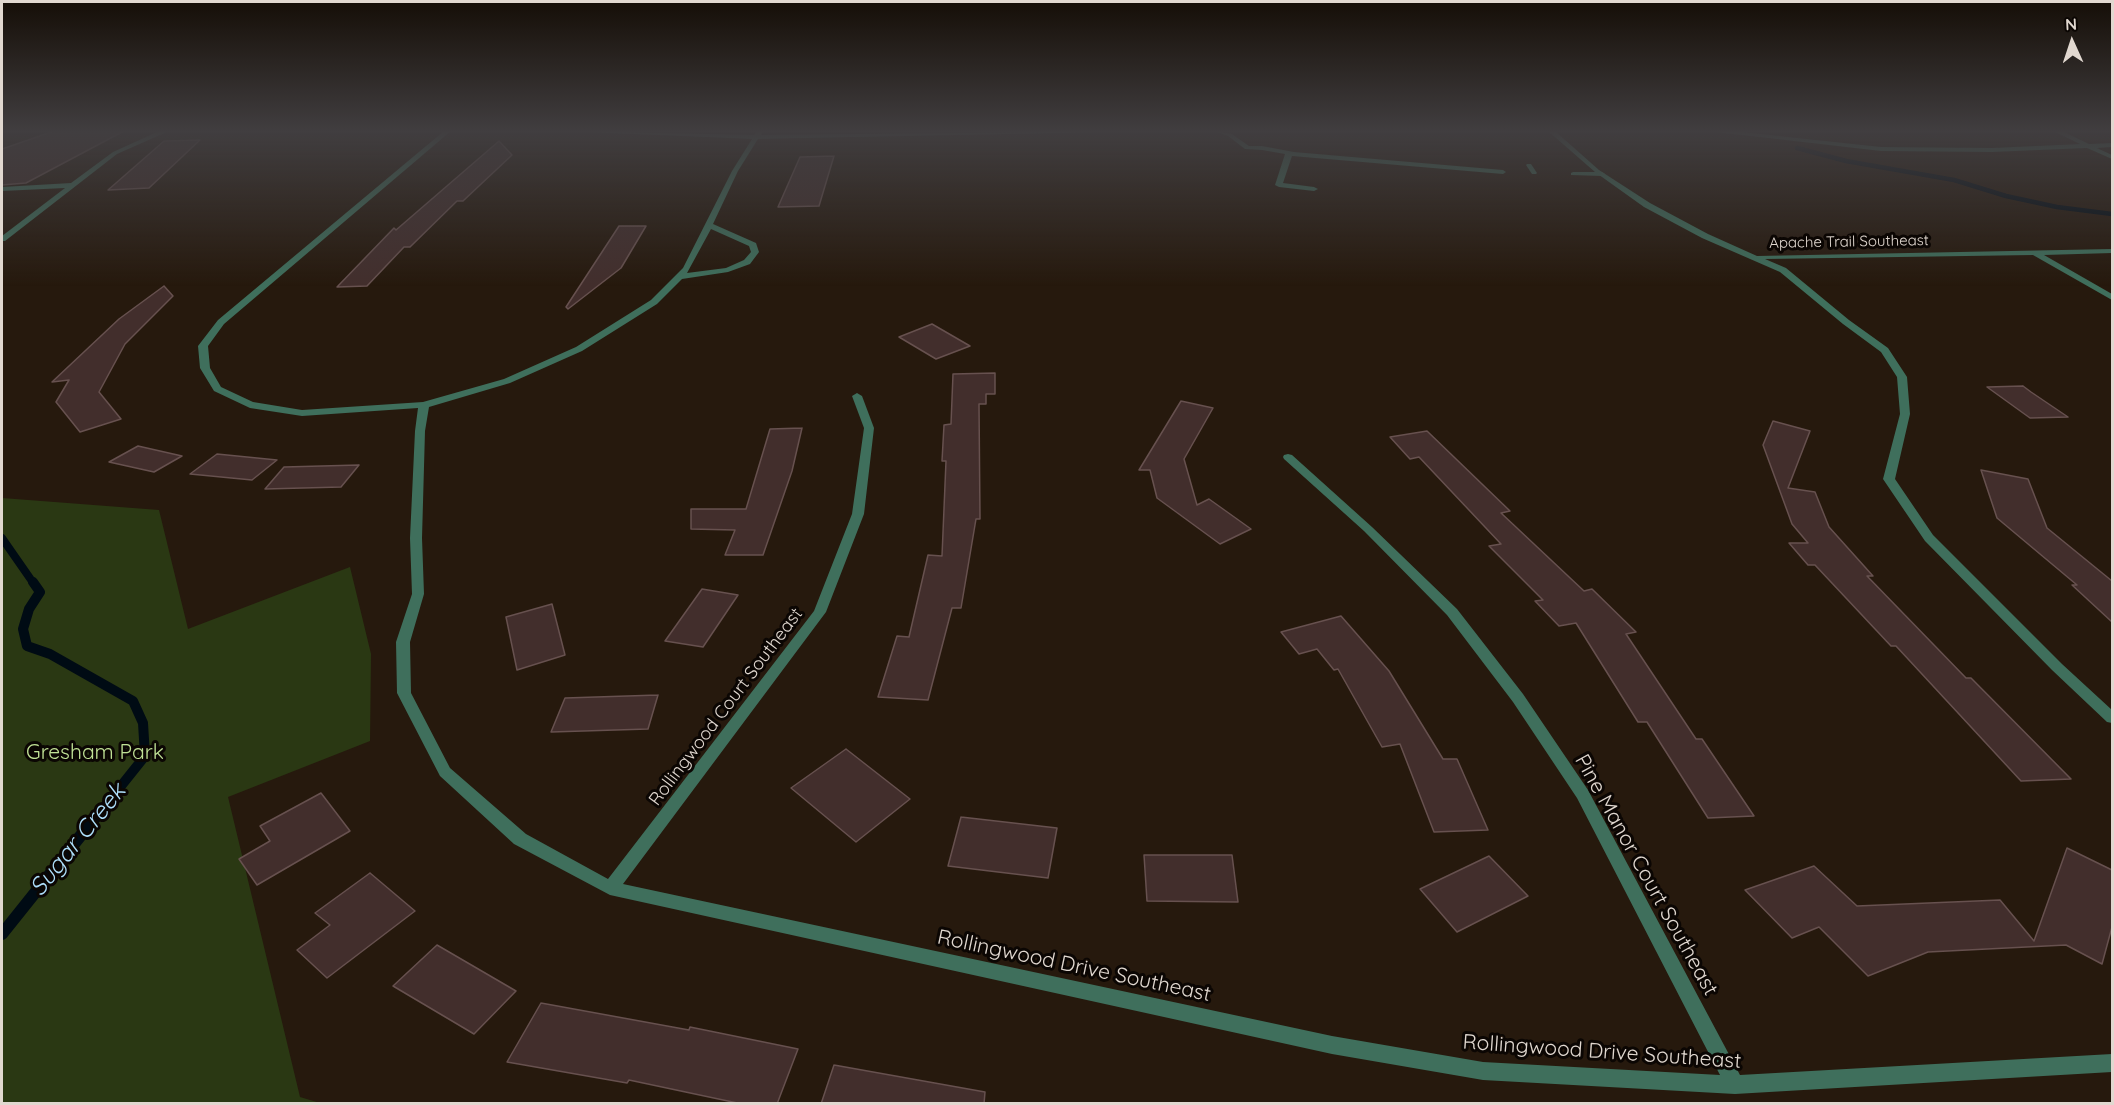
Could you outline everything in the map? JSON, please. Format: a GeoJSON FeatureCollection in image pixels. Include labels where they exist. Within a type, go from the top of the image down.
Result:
{"type":"FeatureCollection","features":[{"type":"Feature","properties":{"kind":"street"},"geometry":{"type":"LineString","coordinates":[[2,239],[77,183]]}},
{"type":"Feature","properties":{"kind":"street"},"geometry":{"type":"LineString","coordinates":[[388,183],[221,322],[203,346],[205,369],[217,389],[250,405],[302,413],[424,405],[507,381],[579,349],[654,302],[687,269],[729,183]]}},
{"type":"Feature","properties":{"kind":"street"},"geometry":{"type":"LineString","coordinates":[[1280,183],[1279,185],[1314,189]]}},
{"type":"Feature","properties":{"kind":"street","name":"Apache Trail Southeast"},"geometry":{"type":"LineString","coordinates":[[1615,183],[1677,222],[1756,257],[2112,250]]}},
{"type":"Feature","properties":{"kind":"street"},"geometry":{"type":"LineString","coordinates":[[2,189],[74,185]]}},
{"type":"Feature","properties":{"kind":"street"},"geometry":{"type":"LineString","coordinates":[[680,277],[728,270],[747,262],[755,252],[753,245],[709,225]]}},
{"type":"Feature","properties":{"kind":"street"},"geometry":{"type":"LineString","coordinates":[[2033,251],[2112,297]]}},
{"type":"Feature","properties":{"kind":"street"},"geometry":{"type":"LineString","coordinates":[[1756,257],[1783,270],[1846,322],[1885,350],[1902,377],[1905,414],[1889,479],[1929,538],[2056,667],[2112,718]]}},
{"type":"Feature","properties":{"kind":"street","name":"Rollingwood Court Southeast"},"geometry":{"type":"LineString","coordinates":[[609,888],[820,612],[858,514],[869,428],[857,396]]}},
{"type":"Feature","properties":{"kind":"street","name":"Rollingwood Drive Southeast"},"geometry":{"type":"LineString","coordinates":[[424,405],[420,430],[417,502],[417,594],[403,642],[404,693],[444,772],[520,839],[609,888],[1332,1045],[1483,1071],[1735,1085],[2112,1064]]}},
{"type":"Feature","properties":{"kind":"street","name":"Pine Manor Court Southeast"},"geometry":{"type":"LineString","coordinates":[[1288,457],[1368,529],[1452,612],[1518,698],[1583,794],[1735,1085]]}},
{"type":"Feature","properties":{"kind":"green space","name":"Gresham Park"},"geometry":{"type":"Polygon","coordinates":[[[2,498],[159,510],[188,629],[350,567],[371,654],[370,741],[228,797],[300,1097],[320,1103],[2,1103],[2,498]]]}},
{"type":"Feature","properties":{"kind":"building"},"geometry":{"type":"Polygon","coordinates":[[[2,183],[27,183],[26,183],[2,185],[2,183]]]}},
{"type":"Feature","properties":{"kind":"building"},"geometry":{"type":"Polygon","coordinates":[[[116,183],[155,183],[149,188],[108,190],[116,183]]]}},
{"type":"Feature","properties":{"kind":"building"},"geometry":{"type":"Polygon","coordinates":[[[451,183],[483,183],[463,201],[457,201],[410,247],[404,247],[367,286],[337,287],[394,228],[396,230],[451,183]]]}},
{"type":"Feature","properties":{"kind":"building"},"geometry":{"type":"Polygon","coordinates":[[[789,183],[826,183],[819,206],[778,207],[789,183]]]}},
{"type":"Feature","properties":{"kind":"building"},"geometry":{"type":"Polygon","coordinates":[[[619,226],[646,226],[621,268],[568,309],[566,307],[619,226]]]}},
{"type":"Feature","properties":{"kind":"building"},"geometry":{"type":"Polygon","coordinates":[[[164,286],[173,296],[125,344],[99,392],[121,419],[80,432],[56,402],[69,380],[52,382],[119,319],[164,286]]]}},
{"type":"Feature","properties":{"kind":"building"},"geometry":{"type":"Polygon","coordinates":[[[932,324],[970,346],[936,359],[899,337],[932,324]]]}},
{"type":"Feature","properties":{"kind":"building"},"geometry":{"type":"Polygon","coordinates":[[[995,373],[995,394],[986,394],[986,404],[979,404],[980,519],[976,519],[961,608],[952,608],[928,700],[878,697],[897,636],[909,637],[928,555],[942,556],[946,461],[942,461],[944,425],[951,424],[953,374],[995,373]]]}},
{"type":"Feature","properties":{"kind":"building"},"geometry":{"type":"Polygon","coordinates":[[[2023,386],[2068,417],[2030,418],[1987,387],[2023,386]]]}},
{"type":"Feature","properties":{"kind":"building"},"geometry":{"type":"Polygon","coordinates":[[[1181,401],[1213,408],[1184,459],[1197,505],[1209,499],[1251,529],[1220,544],[1157,498],[1150,470],[1139,470],[1181,401]]]}},
{"type":"Feature","properties":{"kind":"building"},"geometry":{"type":"Polygon","coordinates":[[[1773,421],[1810,431],[1788,488],[1815,492],[1829,527],[1873,576],[1867,576],[1966,678],[1971,678],[2071,779],[2021,781],[1896,646],[1891,646],[1815,565],[1808,565],[1789,543],[1808,543],[1792,524],[1763,445],[1773,421]]]}},
{"type":"Feature","properties":{"kind":"building"},"geometry":{"type":"Polygon","coordinates":[[[802,428],[792,471],[763,555],[725,555],[735,530],[691,529],[691,509],[746,509],[770,429],[802,428]]]}},
{"type":"Feature","properties":{"kind":"building"},"geometry":{"type":"Polygon","coordinates":[[[1427,431],[1510,511],[1501,513],[1584,591],[1592,589],[1636,632],[1626,634],[1696,739],[1702,739],[1754,816],[1708,818],[1647,722],[1638,722],[1576,623],[1559,626],[1535,601],[1543,600],[1489,546],[1501,544],[1419,457],[1410,459],[1390,437],[1427,431]]]}},
{"type":"Feature","properties":{"kind":"building"},"geometry":{"type":"Polygon","coordinates":[[[138,446],[182,456],[154,472],[109,462],[138,446]]]}},
{"type":"Feature","properties":{"kind":"building"},"geometry":{"type":"Polygon","coordinates":[[[217,454],[277,460],[252,480],[190,474],[217,454]]]}},
{"type":"Feature","properties":{"kind":"building"},"geometry":{"type":"Polygon","coordinates":[[[359,465],[341,487],[265,489],[284,467],[359,465]]]}},
{"type":"Feature","properties":{"kind":"building"},"geometry":{"type":"Polygon","coordinates":[[[1981,470],[2028,479],[2047,528],[2112,581],[2112,622],[2072,585],[2077,585],[1997,518],[1981,470]]]}},
{"type":"Feature","properties":{"kind":"building"},"geometry":{"type":"Polygon","coordinates":[[[702,589],[738,595],[703,647],[665,641],[702,589]]]}},
{"type":"Feature","properties":{"kind":"building"},"geometry":{"type":"Polygon","coordinates":[[[552,604],[565,655],[517,670],[506,617],[552,604]]]}},
{"type":"Feature","properties":{"kind":"building"},"geometry":{"type":"Polygon","coordinates":[[[1341,616],[1389,671],[1443,759],[1457,759],[1488,830],[1434,832],[1400,744],[1382,747],[1338,669],[1334,670],[1317,649],[1299,654],[1281,632],[1341,616]]]}},
{"type":"Feature","properties":{"kind":"building"},"geometry":{"type":"Polygon","coordinates":[[[658,695],[648,729],[551,732],[565,698],[658,695]]]}},
{"type":"Feature","properties":{"kind":"building"},"geometry":{"type":"Polygon","coordinates":[[[846,749],[910,799],[856,842],[791,788],[846,749]]]}},
{"type":"Feature","properties":{"kind":"building"},"geometry":{"type":"Polygon","coordinates":[[[321,793],[350,831],[257,885],[239,859],[270,841],[260,826],[321,793]]]}},
{"type":"Feature","properties":{"kind":"building"},"geometry":{"type":"Polygon","coordinates":[[[961,817],[1057,828],[1048,878],[948,866],[961,817]]]}},
{"type":"Feature","properties":{"kind":"building"},"geometry":{"type":"Polygon","coordinates":[[[2067,848],[2112,870],[2112,927],[2102,964],[2066,945],[1928,952],[1868,976],[1819,927],[1792,938],[1745,890],[1814,866],[1857,906],[2000,900],[2034,941],[2067,848]]]}},
{"type":"Feature","properties":{"kind":"building"},"geometry":{"type":"Polygon","coordinates":[[[1144,855],[1232,855],[1238,902],[1147,901],[1144,855]]]}},
{"type":"Feature","properties":{"kind":"building"},"geometry":{"type":"Polygon","coordinates":[[[1489,856],[1528,896],[1457,932],[1420,889],[1489,856]]]}},
{"type":"Feature","properties":{"kind":"building"},"geometry":{"type":"Polygon","coordinates":[[[370,873],[415,911],[327,978],[297,950],[330,925],[315,913],[370,873]]]}},
{"type":"Feature","properties":{"kind":"building"},"geometry":{"type":"Polygon","coordinates":[[[437,945],[516,991],[474,1034],[393,986],[437,945]]]}},
{"type":"Feature","properties":{"kind":"building"},"geometry":{"type":"Polygon","coordinates":[[[541,1003],[689,1030],[690,1027],[798,1049],[777,1104],[742,1104],[629,1080],[627,1083],[507,1062],[541,1003]]]}},
{"type":"Feature","properties":{"kind":"building"},"geometry":{"type":"Polygon","coordinates":[[[834,1065],[985,1092],[984,1104],[821,1104],[834,1065]]]}},
{"type":"Feature","properties":{"kind":"waterway"},"geometry":{"type":"LineString","coordinates":[[1962,183],[2006,196],[2057,207],[2112,214]]}},
{"type":"Feature","properties":{"kind":"waterway","name":"Sugar Creek"},"geometry":{"type":"LineString","coordinates":[[2,538],[34,584]]}},
{"type":"Feature","properties":{"kind":"waterway","name":"Sugar Creek"},"geometry":{"type":"LineString","coordinates":[[33,582],[40,592],[29,609],[23,629],[27,646],[50,654],[133,701],[143,723],[145,756],[97,816]]}},
{"type":"Feature","properties":{"kind":"waterway","name":"Sugar Creek"},"geometry":{"type":"LineString","coordinates":[[2,934],[98,814]]}}]}
